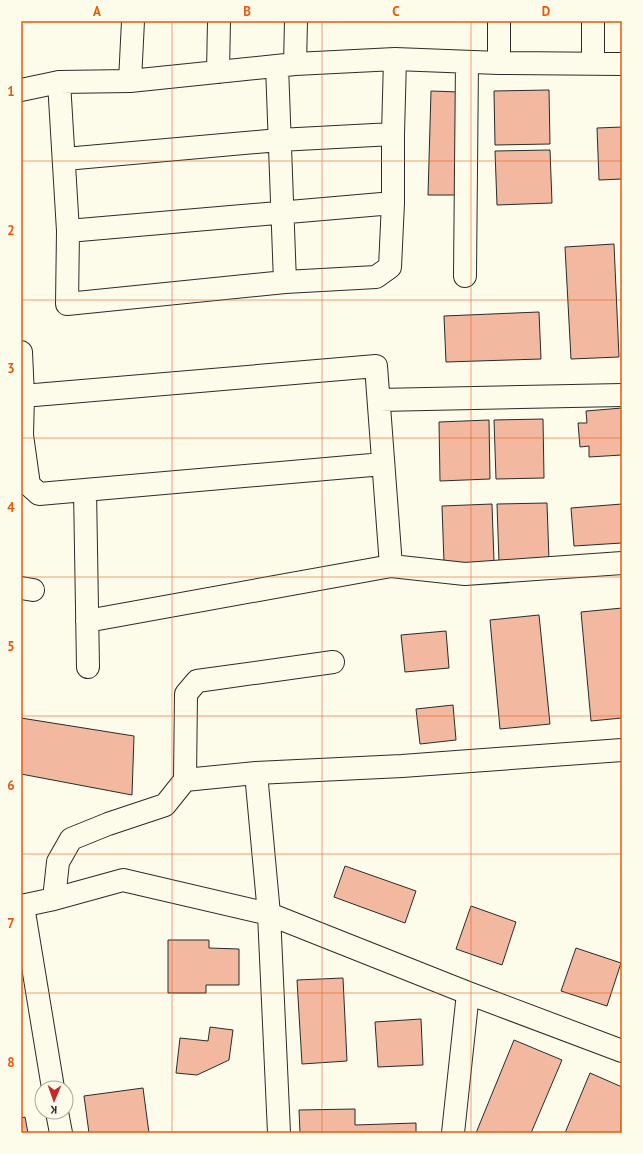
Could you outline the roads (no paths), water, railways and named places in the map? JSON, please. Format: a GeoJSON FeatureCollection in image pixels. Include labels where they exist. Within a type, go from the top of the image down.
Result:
{"type":"FeatureCollection","features":[{"type":"Feature","properties":{"kind":"street"},"geometry":{"type":"LineString","coordinates":[[130,81],[133,21]]}},
{"type":"Feature","properties":{"kind":"street"},"geometry":{"type":"LineString","coordinates":[[218,72],[219,21]]}},
{"type":"Feature","properties":{"kind":"street"},"geometry":{"type":"LineString","coordinates":[[285,282],[279,140],[286,65],[296,21]]}},
{"type":"Feature","properties":{"kind":"street"},"geometry":{"type":"LineString","coordinates":[[499,21],[499,63]]}},
{"type":"Feature","properties":{"kind":"street"},"geometry":{"type":"LineString","coordinates":[[593,21],[593,64]]}},
{"type":"Feature","properties":{"kind":"street"},"geometry":{"type":"LineString","coordinates":[[59,82],[65,160],[68,231],[67,304],[285,282],[376,277],[390,267],[396,60]]}},
{"type":"Feature","properties":{"kind":"street"},"geometry":{"type":"LineString","coordinates":[[21,90],[59,82],[130,81],[286,65],[396,60],[622,64]]}},
{"type":"Feature","properties":{"kind":"street"},"geometry":{"type":"LineString","coordinates":[[465,276],[467,62]]}},
{"type":"Feature","properties":{"kind":"street"},"geometry":{"type":"LineString","coordinates":[[65,160],[279,140],[393,134]]}},
{"type":"Feature","properties":{"kind":"street"},"geometry":{"type":"LineString","coordinates":[[68,231],[393,203]]}},
{"type":"Feature","properties":{"kind":"street"},"geometry":{"type":"LineString","coordinates":[[21,352],[23,396],[22,435],[28,485],[39,494],[383,464]]}},
{"type":"Feature","properties":{"kind":"street"},"geometry":{"type":"LineString","coordinates":[[23,396],[376,366],[391,566]]}},
{"type":"Feature","properties":{"kind":"street"},"geometry":{"type":"LineString","coordinates":[[379,400],[622,395]]}},
{"type":"Feature","properties":{"kind":"street"},"geometry":{"type":"LineString","coordinates":[[85,490],[88,667]]}},
{"type":"Feature","properties":{"kind":"street"},"geometry":{"type":"LineString","coordinates":[[87,621],[391,566],[465,574],[622,563]]}},
{"type":"Feature","properties":{"kind":"street"},"geometry":{"type":"LineString","coordinates":[[54,899],[58,862],[71,839],[108,824],[165,805],[185,780],[186,694],[198,681],[333,662]]}},
{"type":"Feature","properties":{"kind":"street"},"geometry":{"type":"LineString","coordinates":[[185,780],[256,773],[402,766],[622,750]]}},
{"type":"Feature","properties":{"kind":"street"},"geometry":{"type":"LineString","coordinates":[[256,773],[269,914],[279,1133]]}},
{"type":"Feature","properties":{"kind":"street"},"geometry":{"type":"LineString","coordinates":[[52,1080],[22,906],[123,880],[269,914],[622,1052]]}},
{"type":"Feature","properties":{"kind":"street"},"geometry":{"type":"LineString","coordinates":[[453,1133],[468,993]]}},
{"type":"Feature","properties":{"kind":"street"},"geometry":{"type":"LineString","coordinates":[[59,1120],[61,1133]]}}]}
